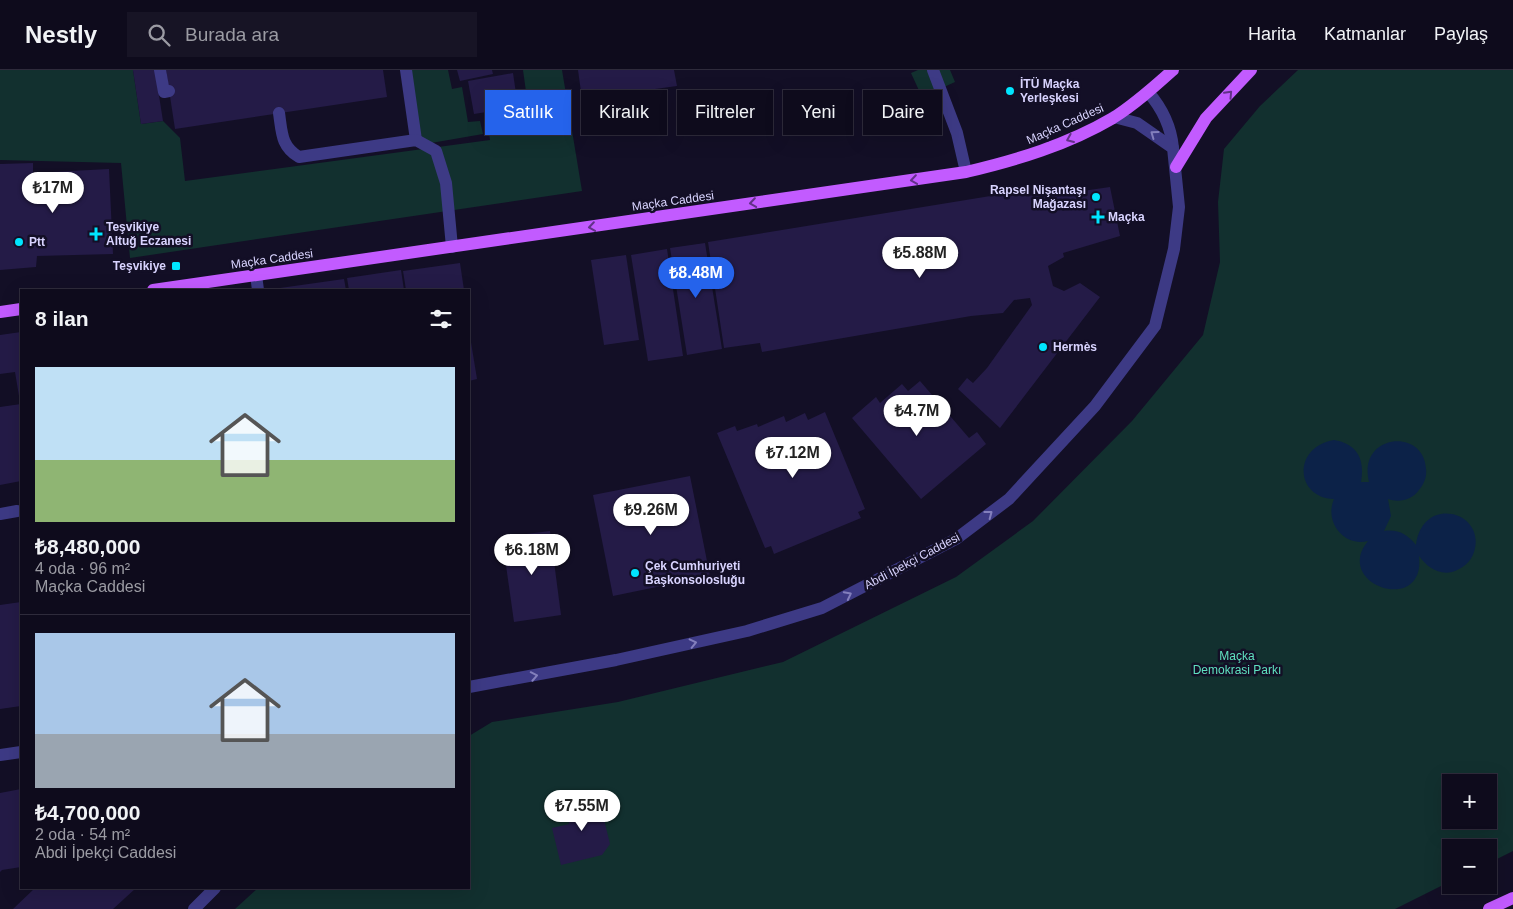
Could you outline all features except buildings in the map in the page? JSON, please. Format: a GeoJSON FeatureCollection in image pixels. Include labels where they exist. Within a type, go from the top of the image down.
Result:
{"type":"FeatureCollection","features":[{"type":"Feature","properties":{"kind":"main road","name":"Maçka Caddesi"},"geometry":{"type":"LineString","coordinates":[[160,289],[966,172],[1037,153],[1076,137],[1114,117],[1148,92],[1173,70]]}},
{"type":"Feature","properties":{"kind":"main road"},"geometry":{"type":"LineString","coordinates":[[1176,167],[1206,118],[1251,70]]}},
{"type":"Feature","properties":{"kind":"main road"},"geometry":{"type":"LineString","coordinates":[[0,312],[20,309]]}},
{"type":"Feature","properties":{"kind":"main road"},"geometry":{"type":"LineString","coordinates":[[1489,909],[1513,898]]}},
{"type":"Feature","properties":{"kind":"street"},"geometry":{"type":"LineString","coordinates":[[160,70],[163,87]]}},
{"type":"Feature","properties":{"kind":"street"},"geometry":{"type":"LineString","coordinates":[[406,70],[416,140]]}},
{"type":"Feature","properties":{"kind":"street"},"geometry":{"type":"LineString","coordinates":[[933,70],[957,133],[966,172]]}},
{"type":"Feature","properties":{"kind":"street","name":"Abdi İpekçi Caddesi"},"geometry":{"type":"LineString","coordinates":[[470,687],[616,660],[747,631],[822,608],[956,540],[1009,499],[1037,471],[1095,406],[1155,326],[1174,249],[1179,207],[1171,128],[1157,103],[1148,92]]}},
{"type":"Feature","properties":{"kind":"street"},"geometry":{"type":"LineString","coordinates":[[279,114],[283,139],[289,151],[300,157],[416,140],[436,151],[446,183],[452,247]]}},
{"type":"Feature","properties":{"kind":"street"},"geometry":{"type":"LineString","coordinates":[[1114,117],[1137,122],[1173,148]]}},
{"type":"Feature","properties":{"kind":"street"},"geometry":{"type":"LineString","coordinates":[[256,275],[258,289]]}},
{"type":"Feature","properties":{"kind":"street"},"geometry":{"type":"LineString","coordinates":[[0,514],[17,511]]}},
{"type":"Feature","properties":{"kind":"street"},"geometry":{"type":"LineString","coordinates":[[470,695],[486,685]]}},
{"type":"Feature","properties":{"kind":"street"},"geometry":{"type":"LineString","coordinates":[[0,755],[20,752]]}},
{"type":"Feature","properties":{"kind":"street"},"geometry":{"type":"LineString","coordinates":[[194,909],[214,889]]}},
{"type":"Feature","properties":{"kind":"green space"},"geometry":{"type":"Polygon","coordinates":[[[0,70],[133,70],[141,124],[163,121],[180,138],[185,181],[490,140],[489,135],[571,135],[571,124],[582,191],[130,258],[121,163],[0,160],[0,70]]]}},
{"type":"Feature","properties":{"kind":"green space"},"geometry":{"type":"Polygon","coordinates":[[[409,70],[448,70],[452,89],[462,87],[468,122],[480,121],[483,134],[431,143],[419,135],[409,70]]]}},
{"type":"Feature","properties":{"kind":"green space"},"geometry":{"type":"Polygon","coordinates":[[[523,70],[562,70],[565,90],[526,90],[523,70]]]}},
{"type":"Feature","properties":{"kind":"green space"},"geometry":{"type":"Polygon","coordinates":[[[918,70],[950,70],[955,82],[937,90],[919,90],[911,73],[918,70]]]}},
{"type":"Feature","properties":{"kind":"green space","name":"Maçka Demokrasi Parkı"},"geometry":{"type":"Polygon","coordinates":[[[1298,70],[1513,70],[1513,851],[1497,859],[1497,839],[1442,839],[1442,886],[1395,909],[235,909],[257,889],[470,889],[470,735],[492,722],[618,702],[783,662],[956,577],[1033,521],[1132,421],[1203,335],[1220,262],[1218,202],[1224,149],[1260,106],[1298,70]]]}},
{"type":"Feature","properties":{"kind":"water"},"geometry":{"type":"Polygon","coordinates":[[[1334,440],[1349,445],[1358,454],[1362,467],[1361,482],[1369,482],[1368,466],[1373,454],[1381,446],[1392,442],[1404,442],[1415,447],[1422,456],[1426,469],[1425,480],[1421,488],[1413,496],[1401,501],[1388,499],[1391,516],[1384,531],[1402,533],[1416,545],[1421,529],[1429,519],[1440,514],[1452,514],[1463,518],[1471,526],[1475,538],[1473,556],[1468,562],[1456,571],[1447,573],[1429,567],[1419,556],[1417,574],[1409,585],[1396,589],[1383,588],[1370,581],[1362,570],[1360,557],[1368,541],[1359,542],[1351,540],[1338,531],[1332,516],[1334,499],[1321,496],[1312,490],[1306,482],[1304,472],[1305,461],[1311,452],[1320,445],[1334,440]]]}},
{"type":"Feature","properties":{"kind":"place","name":"İTÜ Maçka Yerleşkesi"},"geometry":{"type":"Point","coordinates":[1010,91]}},
{"type":"Feature","properties":{"kind":"place","name":"Rapsel Nişantaşı Mağazası"},"geometry":{"type":"Point","coordinates":[1096,197]}},
{"type":"Feature","properties":{"kind":"place","name":"Maçka"},"geometry":{"type":"Point","coordinates":[1098,217]}},
{"type":"Feature","properties":{"kind":"place","name":"Teşvikiye Altuğ Eczanesi"},"geometry":{"type":"Point","coordinates":[96,234]}},
{"type":"Feature","properties":{"kind":"place","name":"Ptt"},"geometry":{"type":"Point","coordinates":[19,242]}},
{"type":"Feature","properties":{"kind":"place","name":"Teşvikiye"},"geometry":{"type":"Point","coordinates":[176,266]}},
{"type":"Feature","properties":{"kind":"place","name":"Hermès"},"geometry":{"type":"Point","coordinates":[1043,347]}},
{"type":"Feature","properties":{"kind":"place","name":"Çek Cumhuriyeti Başkonsolosluğu"},"geometry":{"type":"Point","coordinates":[635,573]}}]}
